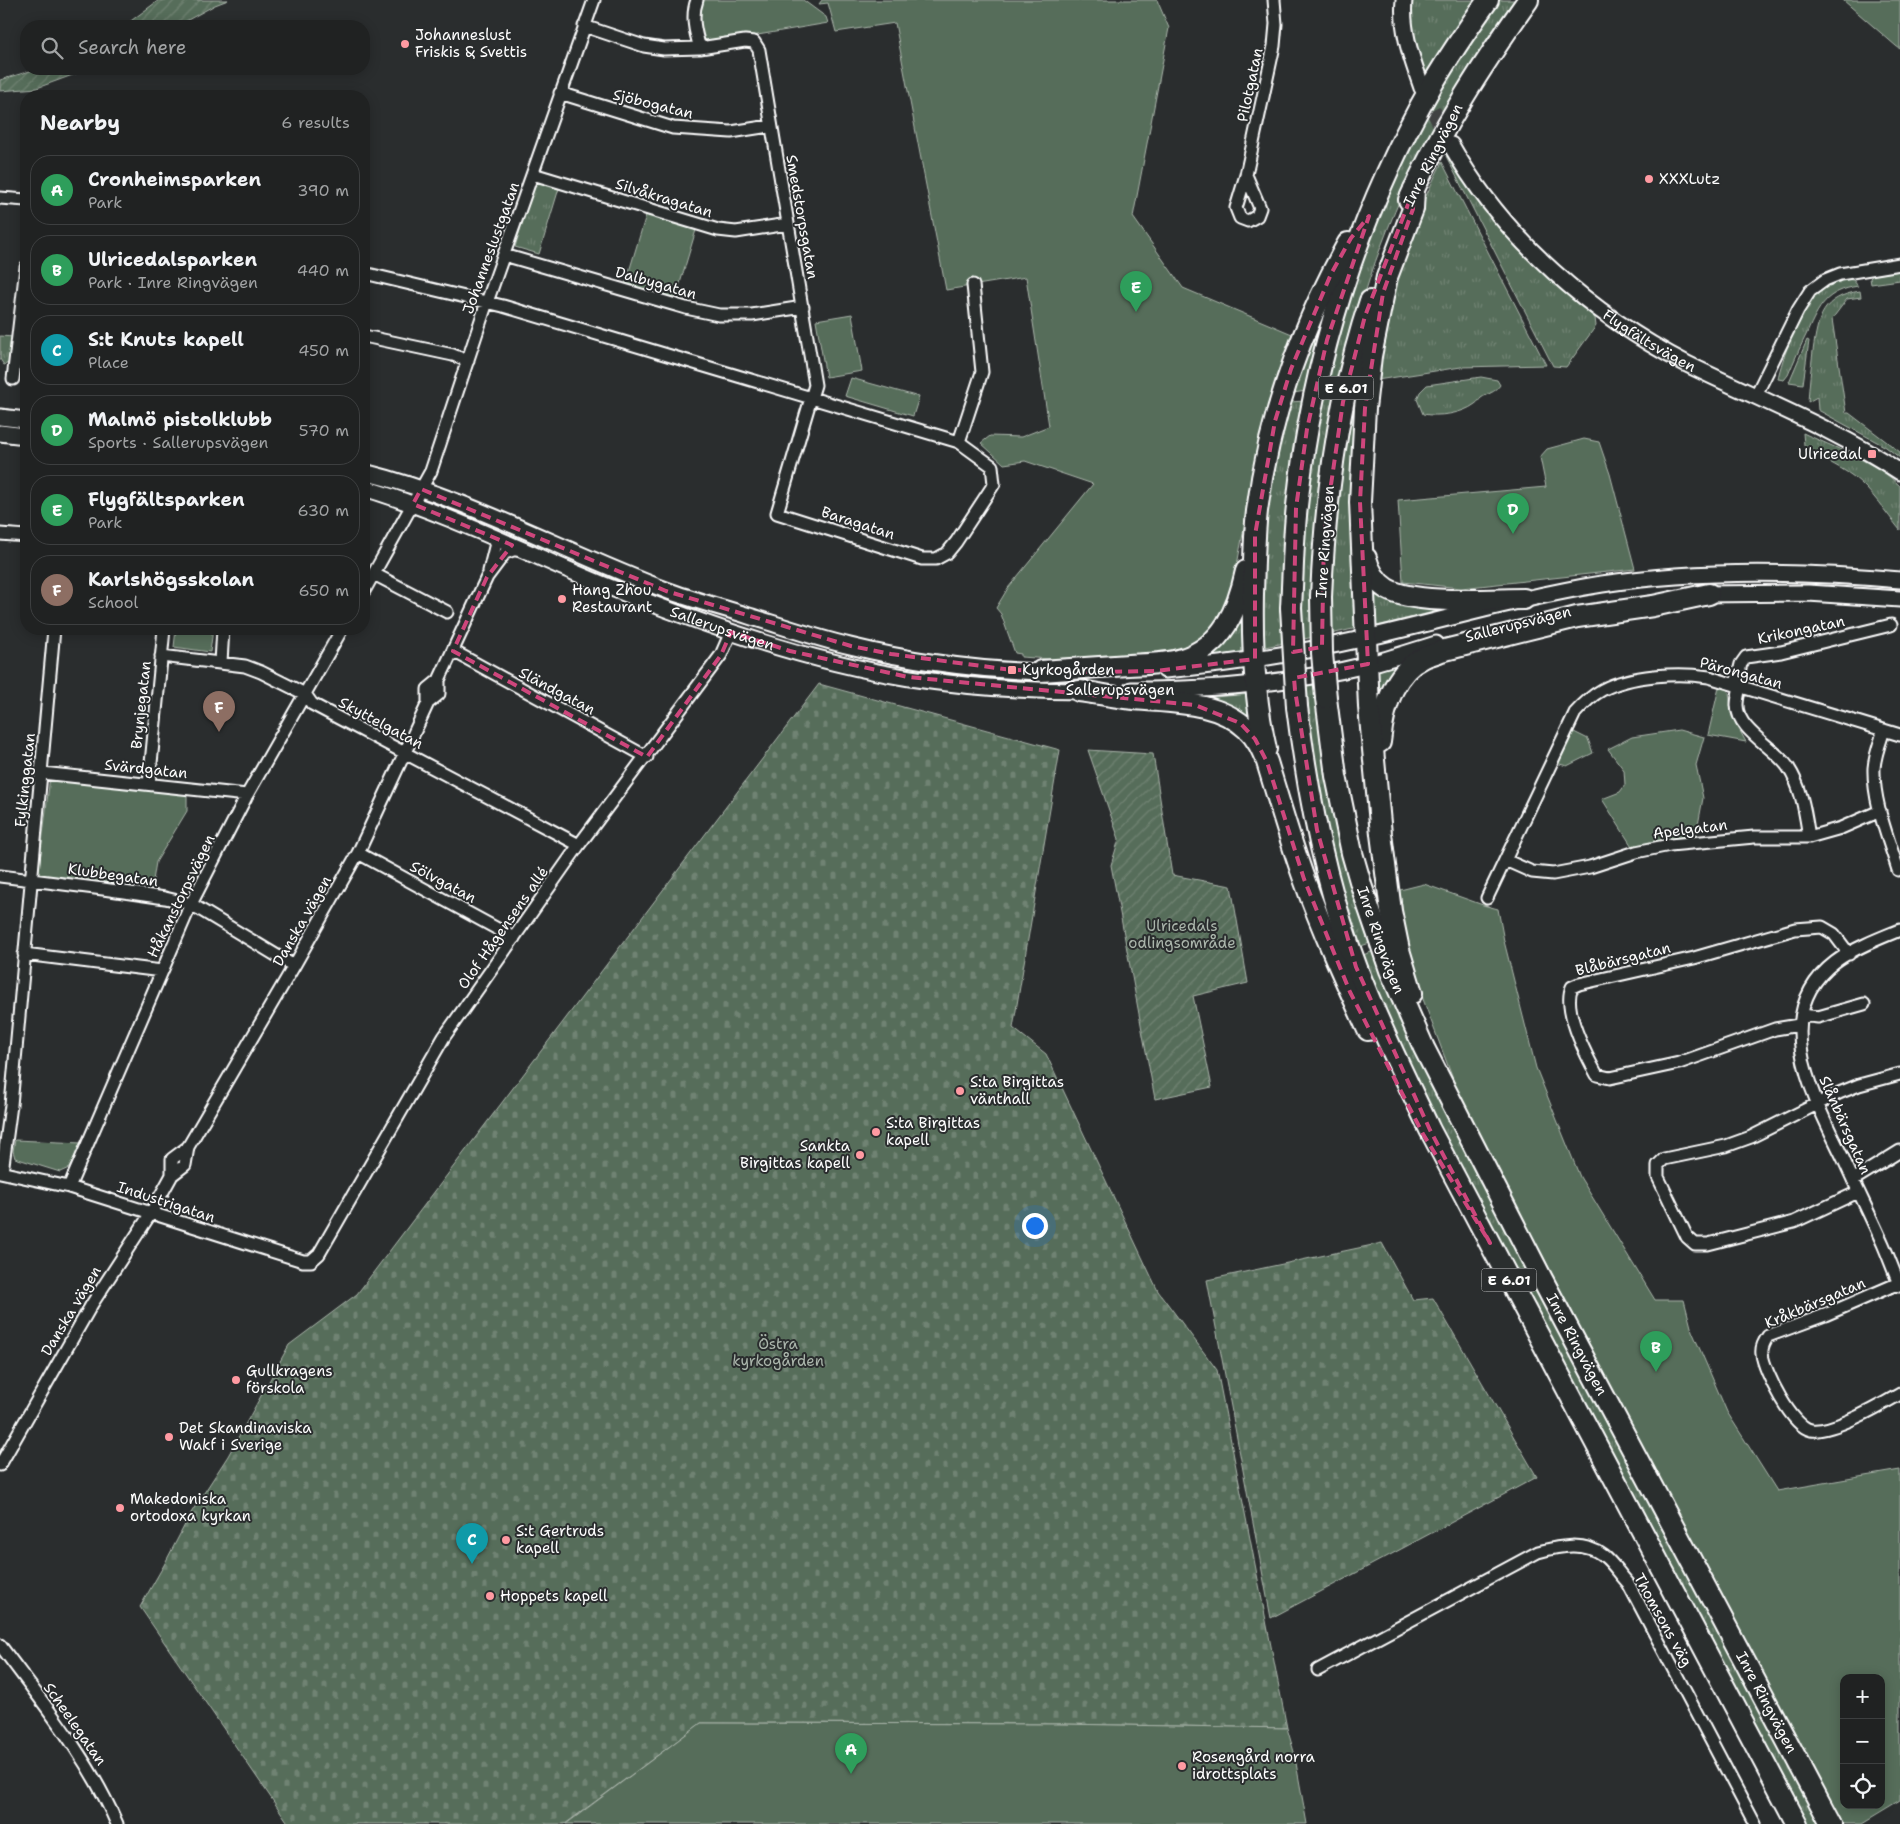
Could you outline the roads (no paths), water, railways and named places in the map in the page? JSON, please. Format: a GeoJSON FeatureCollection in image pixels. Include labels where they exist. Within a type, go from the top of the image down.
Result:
{"type":"FeatureCollection","features":[{"type":"Feature","properties":{"kind":"highway","name":"Inre Ringvägen"},"geometry":{"type":"LineString","coordinates":[[1488,0],[1456,46],[1432,86],[1392,164],[1358,240],[1327,340],[1315,389],[1296,508],[1291,608],[1297,707],[1304,761],[1317,830],[1334,897],[1356,967],[1386,1038],[1430,1130],[1797,1824]]}},
{"type":"Feature","properties":{"kind":"highway","name":"Inre Ringvägen"},"geometry":{"type":"LineString","coordinates":[[1528,0],[1470,84],[1433,150],[1414,189],[1384,259],[1351,366],[1334,450],[1328,492],[1321,597],[1322,653],[1330,736],[1343,810],[1355,861],[1376,931],[1390,970],[1424,1048],[1542,1279],[1827,1817]]}},
{"type":"Feature","properties":{"kind":"highway"},"geometry":{"type":"LineString","coordinates":[[1414,189],[1413,209],[1387,277],[1371,356],[1362,443],[1360,502],[1369,707],[1384,860],[1398,943],[1422,1023],[1457,1115]]}},
{"type":"Feature","properties":{"kind":"highway"},"geometry":{"type":"LineString","coordinates":[[1274,785],[1258,716],[1256,684],[1253,621],[1257,510],[1268,449],[1290,369],[1331,274],[1351,238],[1370,216]]}},
{"type":"Feature","properties":{"kind":"highway"},"geometry":{"type":"LineString","coordinates":[[1361,531],[1369,568],[1380,583],[1395,592],[1414,597],[1436,599],[1524,599]]}},
{"type":"Feature","properties":{"kind":"highway"},"geometry":{"type":"LineString","coordinates":[[1041,671],[1154,664],[1182,659],[1201,651],[1218,636],[1234,611],[1242,591],[1255,535]]}},
{"type":"Feature","properties":{"kind":"highway"},"geometry":{"type":"LineString","coordinates":[[1377,776],[1382,721],[1388,701],[1397,682],[1406,671],[1421,659],[1441,651],[1577,617],[1653,606],[1709,594]]}},
{"type":"Feature","properties":{"kind":"highway"},"geometry":{"type":"LineString","coordinates":[[1079,691],[1124,698],[1195,705],[1226,715],[1240,723],[1256,739],[1267,762],[1320,923],[1347,986],[1450,1183],[1490,1243]]}},
{"type":"Feature","properties":{"kind":"main road"},"geometry":{"type":"LineString","coordinates":[[1404,0],[1402,15],[1407,45],[1422,88]]}},
{"type":"Feature","properties":{"kind":"main road","name":"Flygfältsvägen"},"geometry":{"type":"LineString","coordinates":[[1451,145],[1478,188],[1503,219],[1567,283],[1609,316],[1685,363],[1858,446],[1900,472]]}},
{"type":"Feature","properties":{"kind":"main road"},"geometry":{"type":"LineString","coordinates":[[0,417],[20,419]]}},
{"type":"Feature","properties":{"kind":"main road"},"geometry":{"type":"LineString","coordinates":[[0,433],[20,435]]}},
{"type":"Feature","properties":{"kind":"main road","name":"Sallerupsvägen"},"geometry":{"type":"LineString","coordinates":[[370,473],[401,481],[422,489],[666,590],[851,646],[924,660],[1012,670],[1154,671],[1255,659],[1366,638],[1524,599],[1610,583],[1709,574],[1807,574],[1900,580]]}},
{"type":"Feature","properties":{"kind":"main road","name":"Sallerupsvägen"},"geometry":{"type":"LineString","coordinates":[[370,490],[413,504],[603,584],[731,632],[790,650],[908,678],[965,685],[1079,691],[1175,690],[1256,684],[1368,664],[1437,644],[1592,606],[1672,596],[1709,594],[1808,593],[1900,599]]}},
{"type":"Feature","properties":{"kind":"main road"},"geometry":{"type":"LineString","coordinates":[[497,539],[500,535],[508,534],[563,554],[585,556]]}},
{"type":"Feature","properties":{"kind":"street","name":"Johanneslustgatan"},"geometry":{"type":"LineString","coordinates":[[413,504],[431,471],[487,302],[534,174],[560,93],[594,0]]}},
{"type":"Feature","properties":{"kind":"street"},"geometry":{"type":"LineString","coordinates":[[584,26],[644,46],[664,49],[700,48],[694,25],[694,8],[697,0]]}},
{"type":"Feature","properties":{"kind":"street","name":"Pilotgatan"},"geometry":{"type":"LineString","coordinates":[[1246,175],[1274,46],[1276,24],[1274,0]]}},
{"type":"Feature","properties":{"kind":"street","name":"Smedstorpsgatan"},"geometry":{"type":"LineString","coordinates":[[700,48],[745,41],[754,42],[759,50],[770,126],[803,307],[815,385],[811,398]]}},
{"type":"Feature","properties":{"kind":"street","name":"Sjöbogatan"},"geometry":{"type":"LineString","coordinates":[[560,93],[672,128],[731,132],[770,126]]}},
{"type":"Feature","properties":{"kind":"street","name":"Silvåkragatan"},"geometry":{"type":"LineString","coordinates":[[534,174],[718,230],[736,232],[788,224]]}},
{"type":"Feature","properties":{"kind":"street"},"geometry":{"type":"LineString","coordinates":[[0,198],[20,200]]}},
{"type":"Feature","properties":{"kind":"street","name":"Dalbygatan"},"geometry":{"type":"LineString","coordinates":[[504,254],[686,308],[719,315],[752,315],[803,307]]}},
{"type":"Feature","properties":{"kind":"street"},"geometry":{"type":"LineString","coordinates":[[1755,397],[1798,310],[1810,291],[1825,280],[1840,274],[1900,264]]}},
{"type":"Feature","properties":{"kind":"street"},"geometry":{"type":"LineString","coordinates":[[370,274],[487,302],[959,442],[982,372],[973,285]]}},
{"type":"Feature","properties":{"kind":"street"},"geometry":{"type":"LineString","coordinates":[[13,379],[20,323]]}},
{"type":"Feature","properties":{"kind":"street"},"geometry":{"type":"LineString","coordinates":[[370,337],[453,355],[468,361]]}},
{"type":"Feature","properties":{"kind":"street","name":"Baragatan"},"geometry":{"type":"LineString","coordinates":[[811,398],[777,513],[922,559],[936,559],[947,553],[994,484],[992,466],[959,442]]}},
{"type":"Feature","properties":{"kind":"street"},"geometry":{"type":"LineString","coordinates":[[370,581],[413,504]]}},
{"type":"Feature","properties":{"kind":"street"},"geometry":{"type":"LineString","coordinates":[[0,534],[20,536]]}},
{"type":"Feature","properties":{"kind":"street","name":"Danska vägen"},"geometry":{"type":"LineString","coordinates":[[0,1465],[92,1304],[151,1213],[172,1175],[185,1164],[188,1147],[358,853],[428,703],[439,694],[439,680],[487,577],[497,539]]}},
{"type":"Feature","properties":{"kind":"street","name":"Danska vägen"},"geometry":{"type":"LineString","coordinates":[[487,577],[505,553],[513,550],[526,551]]}},
{"type":"Feature","properties":{"kind":"street"},"geometry":{"type":"LineString","coordinates":[[374,574],[447,612]]}},
{"type":"Feature","properties":{"kind":"street","name":"Krikongatan"},"geometry":{"type":"LineString","coordinates":[[1809,837],[1797,782],[1780,756],[1746,726],[1740,718],[1737,706],[1741,664],[1746,658],[1781,652],[1891,625]]}},
{"type":"Feature","properties":{"kind":"street","name":"Olof Hågensens allé"},"geometry":{"type":"LineString","coordinates":[[319,1254],[444,1037],[579,845],[722,655],[731,632]]}},
{"type":"Feature","properties":{"kind":"street","name":"Fylkinggatan"},"geometry":{"type":"LineString","coordinates":[[1,1172],[10,1105],[54,635]]}},
{"type":"Feature","properties":{"kind":"street","name":"Brynjegatan"},"geometry":{"type":"LineString","coordinates":[[149,784],[163,635]]}},
{"type":"Feature","properties":{"kind":"street"},"geometry":{"type":"LineString","coordinates":[[221,662],[223,635]]}},
{"type":"Feature","properties":{"kind":"street","name":"Håkanstorpsvägen"},"geometry":{"type":"LineString","coordinates":[[69,1187],[191,904],[247,795],[339,635]]}},
{"type":"Feature","properties":{"kind":"street","name":"Sländgatan"},"geometry":{"type":"LineString","coordinates":[[452,651],[647,756]]}},
{"type":"Feature","properties":{"kind":"street","name":"Skyttelgatan"},"geometry":{"type":"LineString","coordinates":[[161,656],[221,662],[245,666],[261,672],[305,694],[312,704],[579,845]]}},
{"type":"Feature","properties":{"kind":"street","name":"Pärongatan"},"geometry":{"type":"LineString","coordinates":[[1487,898],[1575,713],[1592,696],[1616,684],[1640,678],[1679,675],[1709,677],[1900,735]]}},
{"type":"Feature","properties":{"kind":"street"},"geometry":{"type":"LineString","coordinates":[[1884,730],[1876,752],[1874,768],[1875,789],[1898,870]]}},
{"type":"Feature","properties":{"kind":"street","name":"Svärdgatan"},"geometry":{"type":"LineString","coordinates":[[42,773],[247,795]]}},
{"type":"Feature","properties":{"kind":"street","name":"Apelgatan"},"geometry":{"type":"LineString","coordinates":[[1505,860],[1532,872],[1553,874],[1590,867],[1636,852],[1670,845],[1754,837],[1809,837],[1841,828],[1880,811]]}},
{"type":"Feature","properties":{"kind":"street","name":"Sölvgatan"},"geometry":{"type":"LineString","coordinates":[[358,853],[514,938]]}},
{"type":"Feature","properties":{"kind":"street","name":"Klubbegatan"},"geometry":{"type":"LineString","coordinates":[[0,876],[165,898],[191,904],[294,966]]}},
{"type":"Feature","properties":{"kind":"street","name":"Blåbärsgatan"},"geometry":{"type":"LineString","coordinates":[[1801,1020],[1679,1063],[1610,1078],[1598,1075],[1585,1054],[1575,1029],[1569,993],[1572,987],[1579,984],[1694,958],[1795,929],[1822,927],[1834,934],[1849,954]]}},
{"type":"Feature","properties":{"kind":"street","name":"Slånbärsgatan"},"geometry":{"type":"LineString","coordinates":[[1899,1284],[1883,1244],[1817,1104],[1801,1050],[1801,1020],[1806,998],[1813,984],[1835,962],[1900,930]]}},
{"type":"Feature","properties":{"kind":"street"},"geometry":{"type":"LineString","coordinates":[[24,954],[162,971]]}},
{"type":"Feature","properties":{"kind":"street"},"geometry":{"type":"LineString","coordinates":[[1801,1020],[1864,1004]]}},
{"type":"Feature","properties":{"kind":"street"},"geometry":{"type":"LineString","coordinates":[[1858,1192],[1794,1222],[1708,1244],[1695,1244],[1686,1237],[1658,1177],[1658,1165],[1664,1159],[1726,1146],[1743,1140],[1859,1085],[1900,1074]]}},
{"type":"Feature","properties":{"kind":"street"},"geometry":{"type":"LineString","coordinates":[[1853,1180],[1900,1152]]}},
{"type":"Feature","properties":{"kind":"street","name":"Industrigatan"},"geometry":{"type":"LineString","coordinates":[[1,1172],[69,1187],[303,1261],[311,1262],[319,1254]]}},
{"type":"Feature","properties":{"kind":"street","name":"Kråkbärsgatan"},"geometry":{"type":"LineString","coordinates":[[1899,1284],[1825,1315],[1768,1336],[1763,1344],[1762,1352],[1765,1370],[1790,1412],[1800,1424],[1810,1430],[1830,1427],[1865,1413],[1900,1394]]}},
{"type":"Feature","properties":{"kind":"street","name":"Thomsons väg"},"geometry":{"type":"LineString","coordinates":[[1318,1670],[1538,1552],[1555,1547],[1586,1548],[1604,1556],[1628,1584],[1755,1824]]}},
{"type":"Feature","properties":{"kind":"street","name":"Scheelegatan"},"geometry":{"type":"LineString","coordinates":[[0,1645],[76,1750],[103,1792],[118,1824]]}},
{"type":"Feature","properties":{"kind":"tunnel"},"geometry":{"type":"LineString","coordinates":[[1422,89],[1447,137]]}},
{"type":"Feature","properties":{"kind":"place","name":"Johanneslust Friskis & Svettis"},"geometry":{"type":"Point","coordinates":[405,44]}},
{"type":"Feature","properties":{"kind":"place","name":"XXXLutz"},"geometry":{"type":"Point","coordinates":[1649,179]}},
{"type":"Feature","properties":{"kind":"place","name":"Flygfältsparken"},"geometry":{"type":"Point","coordinates":[1136,312]}},
{"type":"Feature","properties":{"kind":"place","name":"Ulricedal"},"geometry":{"type":"Point","coordinates":[1872,454]}},
{"type":"Feature","properties":{"kind":"place","name":"Malmö pistolklubb"},"geometry":{"type":"Point","coordinates":[1513,534]}},
{"type":"Feature","properties":{"kind":"place","name":"Hang Zhou Restaurant"},"geometry":{"type":"Point","coordinates":[562,599]}},
{"type":"Feature","properties":{"kind":"place","name":"Kyrkogården"},"geometry":{"type":"Point","coordinates":[1012,670]}},
{"type":"Feature","properties":{"kind":"place","name":"Karlshögsskolan"},"geometry":{"type":"Point","coordinates":[219,732]}},
{"type":"Feature","properties":{"kind":"place","name":"S:ta Birgittas vänthall"},"geometry":{"type":"Point","coordinates":[960,1091]}},
{"type":"Feature","properties":{"kind":"place","name":"S:ta Birgittas kapell"},"geometry":{"type":"Point","coordinates":[876,1132]}},
{"type":"Feature","properties":{"kind":"place","name":"Sankta Birgittas kapell"},"geometry":{"type":"Point","coordinates":[860,1155]}},
{"type":"Feature","properties":{"kind":"place","name":"Ulricedalsparken"},"geometry":{"type":"Point","coordinates":[1656,1372]}},
{"type":"Feature","properties":{"kind":"place","name":"Gullkragens förskola"},"geometry":{"type":"Point","coordinates":[236,1380]}},
{"type":"Feature","properties":{"kind":"place","name":"Det Skandinaviska Wakf i Sverige"},"geometry":{"type":"Point","coordinates":[169,1437]}},
{"type":"Feature","properties":{"kind":"place","name":"Makedoniska ortodoxa kyrkan"},"geometry":{"type":"Point","coordinates":[120,1508]}},
{"type":"Feature","properties":{"kind":"place","name":"S:t Gertruds kapell"},"geometry":{"type":"Point","coordinates":[506,1540]}},
{"type":"Feature","properties":{"kind":"place","name":"S:t Knuts kapell"},"geometry":{"type":"Point","coordinates":[472,1564]}},
{"type":"Feature","properties":{"kind":"place","name":"Hoppets kapell"},"geometry":{"type":"Point","coordinates":[490,1596]}},
{"type":"Feature","properties":{"kind":"place","name":"Rosengård norra idrottsplats"},"geometry":{"type":"Point","coordinates":[1182,1766]}},
{"type":"Feature","properties":{"kind":"place","name":"Cronheimsparken"},"geometry":{"type":"Point","coordinates":[851,1774]}},
{"type":"Feature","properties":{"kind":"park label","name":"Ulricedals odlingsområde"},"geometry":{"type":"Point","coordinates":[1182,934]}},
{"type":"Feature","properties":{"kind":"park label","name":"Östra kyrkogården"},"geometry":{"type":"Point","coordinates":[778,1352]}}]}
